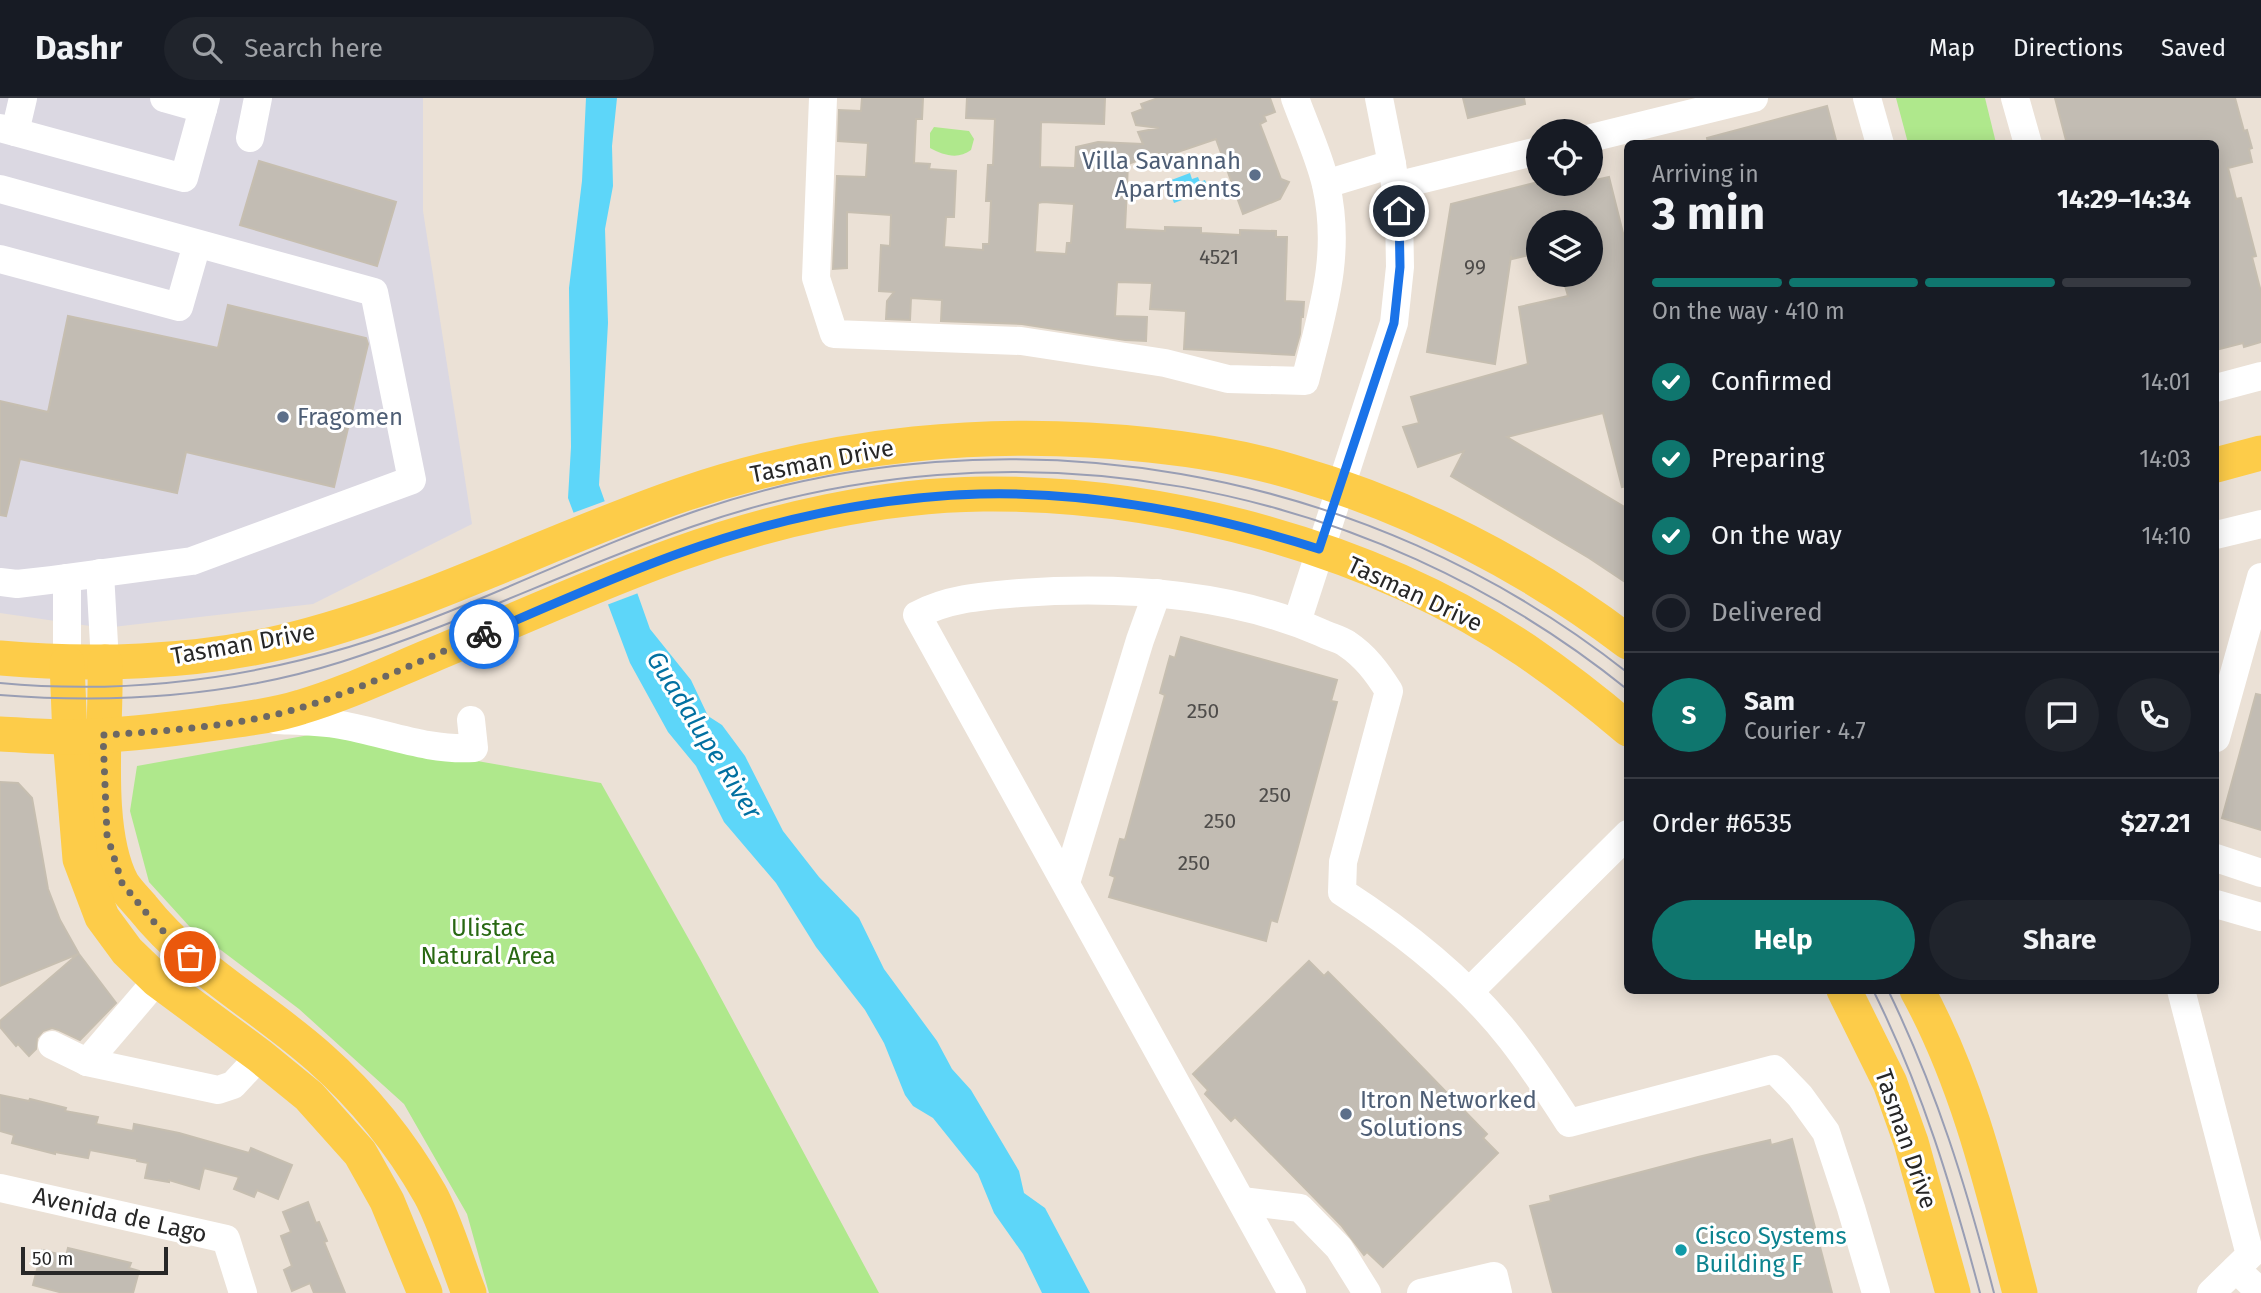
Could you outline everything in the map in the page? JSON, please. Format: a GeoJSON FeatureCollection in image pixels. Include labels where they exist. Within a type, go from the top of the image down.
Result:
{"type":"FeatureCollection","features":[{"type":"Feature","properties":{"kind":"main road","name":"Tasman Drive"},"geometry":{"type":"LineString","coordinates":[[0,658],[67,663],[105,662],[177,657],[280,642],[376,614],[682,494],[774,466],[919,443],[983,438],[1115,441],[1241,458],[1339,486],[1442,528],[1497,557],[1602,622],[1624,639]]}},
{"type":"Feature","properties":{"kind":"main road"},"geometry":{"type":"LineString","coordinates":[[2219,464],[2261,453]]}},
{"type":"Feature","properties":{"kind":"main road","name":"Tasman Drive"},"geometry":{"type":"LineString","coordinates":[[0,734],[87,736],[186,728],[298,708],[351,691],[681,552],[836,511],[926,497],[982,494],[1039,495],[1134,505],[1270,534],[1319,549],[1410,586],[1461,611],[1523,649],[1624,726]]}},
{"type":"Feature","properties":{"kind":"main road"},"geometry":{"type":"LineString","coordinates":[[105,662],[106,700],[87,736],[80,859],[102,917],[127,951],[157,980],[309,1096],[360,1153],[387,1201],[425,1293]]}},
{"type":"Feature","properties":{"kind":"main road"},"geometry":{"type":"LineString","coordinates":[[67,663],[87,736],[107,835],[122,883],[153,921],[190,957],[321,1058],[383,1122],[431,1196],[469,1293]]}},
{"type":"Feature","properties":{"kind":"main road","name":"Tasman Drive"},"geometry":{"type":"LineString","coordinates":[[1846,994],[1890,1083],[1911,1142],[1953,1293]]}},
{"type":"Feature","properties":{"kind":"main road"},"geometry":{"type":"LineString","coordinates":[[1919,994],[1950,1060],[1972,1120],[2020,1293]]}},
{"type":"Feature","properties":{"kind":"street"},"geometry":{"type":"LineString","coordinates":[[23,98],[8,130],[184,177],[204,104],[164,98]]}},
{"type":"Feature","properties":{"kind":"street"},"geometry":{"type":"LineString","coordinates":[[250,138],[258,98]]}},
{"type":"Feature","properties":{"kind":"street"},"geometry":{"type":"LineString","coordinates":[[823,98],[816,278],[834,334],[1021,341],[1165,363],[1228,379],[1305,380],[1330,285],[1333,241],[1326,184],[1295,98]]}},
{"type":"Feature","properties":{"kind":"street"},"geometry":{"type":"LineString","coordinates":[[1361,98],[1394,175]]}},
{"type":"Feature","properties":{"kind":"street"},"geometry":{"type":"LineString","coordinates":[[1297,622],[1394,323],[1400,267],[1399,211],[1379,98]]}},
{"type":"Feature","properties":{"kind":"street"},"geometry":{"type":"LineString","coordinates":[[1603,135],[1754,98]]}},
{"type":"Feature","properties":{"kind":"street"},"geometry":{"type":"LineString","coordinates":[[1867,98],[1879,140]]}},
{"type":"Feature","properties":{"kind":"street"},"geometry":{"type":"LineString","coordinates":[[2015,98],[2027,140]]}},
{"type":"Feature","properties":{"kind":"street"},"geometry":{"type":"LineString","coordinates":[[1326,184],[1526,153]]}},
{"type":"Feature","properties":{"kind":"street"},"geometry":{"type":"LineString","coordinates":[[0,189],[374,292],[412,480],[192,561],[17,584],[0,582]]}},
{"type":"Feature","properties":{"kind":"street"},"geometry":{"type":"LineString","coordinates":[[0,259],[179,307],[197,244]]}},
{"type":"Feature","properties":{"kind":"street"},"geometry":{"type":"LineString","coordinates":[[2219,387],[2261,376]]}},
{"type":"Feature","properties":{"kind":"street"},"geometry":{"type":"LineString","coordinates":[[2219,534],[2261,524]]}},
{"type":"Feature","properties":{"kind":"street"},"geometry":{"type":"LineString","coordinates":[[100,573],[105,662]]}},
{"type":"Feature","properties":{"kind":"street"},"geometry":{"type":"LineString","coordinates":[[2219,727],[2261,577]]}},
{"type":"Feature","properties":{"kind":"street"},"geometry":{"type":"LineString","coordinates":[[67,578],[67,663]]}},
{"type":"Feature","properties":{"kind":"street"},"geometry":{"type":"LineString","coordinates":[[1292,1293],[917,615],[937,604],[976,597],[1092,590],[1157,593],[1244,607],[1297,622],[1346,643],[1374,667],[1389,691],[1343,862],[1342,892],[1403,935],[1469,992],[1511,1038],[1569,1124],[1774,1069],[1800,1096],[1826,1132],[1875,1293]]}},
{"type":"Feature","properties":{"kind":"street"},"geometry":{"type":"LineString","coordinates":[[1066,883],[1140,640],[1157,593]]}},
{"type":"Feature","properties":{"kind":"street"},"geometry":{"type":"LineString","coordinates":[[248,719],[341,725],[426,746],[455,750],[474,748],[471,720]]}},
{"type":"Feature","properties":{"kind":"street"},"geometry":{"type":"LineString","coordinates":[[1469,992],[1624,838]]}},
{"type":"Feature","properties":{"kind":"street"},"geometry":{"type":"LineString","coordinates":[[2219,860],[2261,873]]}},
{"type":"Feature","properties":{"kind":"street"},"geometry":{"type":"LineString","coordinates":[[2219,905],[2261,917]]}},
{"type":"Feature","properties":{"kind":"street"},"geometry":{"type":"LineString","coordinates":[[87,1062],[157,980],[190,957]]}},
{"type":"Feature","properties":{"kind":"street"},"geometry":{"type":"LineString","coordinates":[[2182,994],[2250,1255],[2211,1293]]}},
{"type":"Feature","properties":{"kind":"street"},"geometry":{"type":"LineString","coordinates":[[52,1045],[87,1062],[218,1090],[233,1084],[260,1056]]}},
{"type":"Feature","properties":{"kind":"street","name":"Avenida de Lago"},"geometry":{"type":"LineString","coordinates":[[2,1197],[226,1238],[243,1293]]}},
{"type":"Feature","properties":{"kind":"street"},"geometry":{"type":"LineString","coordinates":[[1242,1201],[1300,1208],[1339,1248],[1367,1293]]}},
{"type":"Feature","properties":{"kind":"street"},"geometry":{"type":"LineString","coordinates":[[2236,1269],[2261,1293]]}},
{"type":"Feature","properties":{"kind":"street"},"geometry":{"type":"LineString","coordinates":[[1421,1293],[1494,1276],[1498,1293]]}},
{"type":"Feature","properties":{"kind":"shaded area"},"geometry":{"type":"Polygon","coordinates":[[[0,98],[423,98],[423,211],[472,524],[313,604],[104,628],[0,613],[0,98]]]}},
{"type":"Feature","properties":{"kind":"green space"},"geometry":{"type":"Polygon","coordinates":[[[1896,98],[1985,98],[1995,140],[1907,140],[1896,98]]]}},
{"type":"Feature","properties":{"kind":"green space"},"geometry":{"type":"Polygon","coordinates":[[[934,127],[969,131],[974,139],[971,150],[961,155],[950,155],[930,148],[930,133],[934,127]]]}},
{"type":"Feature","properties":{"kind":"green space","name":"Ulistac Natural Area"},"geometry":{"type":"Polygon","coordinates":[[[320,733],[601,783],[700,959],[879,1293],[489,1293],[467,1214],[404,1104],[299,1009],[189,926],[149,882],[130,811],[137,766],[320,733]]]}},
{"type":"Feature","properties":{"kind":"water","name":"Guadalupe River"},"geometry":{"type":"Polygon","coordinates":[[[586,98],[617,98],[612,146],[613,186],[605,229],[608,323],[599,485],[650,629],[691,680],[708,716],[722,725],[745,756],[783,831],[819,877],[859,918],[884,969],[937,1041],[952,1069],[971,1090],[1019,1171],[1024,1193],[1045,1208],[1090,1293],[1042,1293],[1023,1254],[994,1213],[978,1174],[933,1118],[913,1106],[905,1095],[884,1043],[865,1010],[816,947],[776,883],[724,822],[696,766],[668,732],[630,663],[568,498],[571,447],[569,288],[582,181],[586,98]]]}},
{"type":"Feature","properties":{"kind":"water"},"geometry":{"type":"Polygon","coordinates":[[[1190,173],[1192,179],[1198,177],[1200,182],[1205,180],[1209,190],[1174,203],[1166,182],[1190,173]]]}},
{"type":"Feature","properties":{"kind":"pier"},"geometry":{"type":"Polygon","coordinates":[[[608,500],[641,592],[604,606],[570,514],[608,500]]]}},
{"type":"Feature","properties":{"kind":"building"},"geometry":{"type":"Polygon","coordinates":[[[862,98],[923,98],[922,119],[916,119],[914,163],[930,164],[929,169],[956,171],[954,217],[946,217],[944,247],[983,250],[983,244],[989,244],[991,201],[986,201],[988,165],[993,165],[995,119],[966,118],[967,98],[1105,98],[1104,124],[1041,122],[1040,167],[1075,168],[1076,147],[1098,142],[1143,144],[1138,132],[1159,128],[1136,125],[1132,113],[1143,109],[1141,104],[1158,98],[1270,98],[1275,112],[1264,116],[1266,121],[1260,124],[1281,179],[1289,182],[1280,199],[1243,214],[1216,139],[1160,158],[1158,153],[1128,164],[1125,229],[1165,231],[1165,227],[1201,228],[1201,233],[1240,235],[1240,230],[1276,231],[1276,237],[1287,237],[1285,301],[1304,302],[1294,355],[1184,349],[1186,311],[1150,309],[1152,283],[1117,282],[1115,316],[1147,317],[1146,341],[1022,324],[941,321],[942,300],[911,298],[910,320],[886,319],[887,301],[894,292],[879,291],[881,245],[890,246],[891,215],[847,212],[847,268],[833,269],[837,176],[866,177],[868,143],[838,141],[839,110],[861,111],[862,98]],[[1038,203],[1035,252],[1066,254],[1067,243],[1071,243],[1074,204],[1038,203]]]}},
{"type":"Feature","properties":{"kind":"building"},"geometry":{"type":"Polygon","coordinates":[[[1463,98],[1524,98],[1525,104],[1468,118],[1463,98]]]}},
{"type":"Feature","properties":{"kind":"building"},"geometry":{"type":"Polygon","coordinates":[[[2055,98],[2235,98],[2244,131],[2247,130],[2252,148],[2249,149],[2252,162],[2228,168],[2236,199],[2241,198],[2256,256],[2252,257],[2261,292],[2261,342],[2219,349],[2219,140],[2066,140],[2055,98]]]}},
{"type":"Feature","properties":{"kind":"building"},"geometry":{"type":"Polygon","coordinates":[[[1827,106],[1836,140],[1707,140],[1827,106]]]}},
{"type":"Feature","properties":{"kind":"building"},"geometry":{"type":"Polygon","coordinates":[[[259,161],[396,202],[377,266],[240,225],[259,161]]]}},
{"type":"Feature","properties":{"kind":"building"},"geometry":{"type":"Polygon","coordinates":[[[1609,177],[1624,237],[1624,487],[1603,413],[1507,437],[1624,507],[1624,581],[1451,476],[1464,451],[1418,467],[1403,427],[1419,423],[1411,397],[1528,364],[1519,307],[1568,296],[1565,287],[1603,287],[1603,210],[1526,210],[1526,256],[1512,259],[1511,256],[1495,364],[1427,352],[1451,204],[1526,185],[1526,196],[1603,196],[1603,178],[1609,177]]]}},
{"type":"Feature","properties":{"kind":"building"},"geometry":{"type":"Polygon","coordinates":[[[228,305],[366,338],[368,344],[334,487],[186,452],[177,493],[20,459],[6,516],[0,515],[0,401],[48,412],[68,316],[218,348],[228,305]]]}},
{"type":"Feature","properties":{"kind":"building"},"geometry":{"type":"Polygon","coordinates":[[[1181,637],[1337,680],[1331,701],[1337,702],[1297,850],[1277,922],[1271,920],[1266,941],[1109,897],[1115,877],[1110,875],[1120,839],[1125,840],[1165,695],[1160,693],[1170,656],[1175,658],[1181,637]]]}},
{"type":"Feature","properties":{"kind":"building"},"geometry":{"type":"Polygon","coordinates":[[[2256,694],[2261,695],[2261,830],[2222,818],[2256,694]]]}},
{"type":"Feature","properties":{"kind":"building"},"geometry":{"type":"Polygon","coordinates":[[[0,782],[18,783],[32,798],[48,889],[60,920],[79,954],[116,1003],[80,1040],[52,1028],[43,1031],[37,1038],[36,1049],[29,1056],[18,1044],[16,1046],[0,1027],[0,1021],[78,954],[0,986],[0,782]]]}},
{"type":"Feature","properties":{"kind":"building","name":"Itron Networked Solutions"},"geometry":{"type":"Polygon","coordinates":[[[1309,961],[1324,976],[1328,972],[1380,1024],[1487,1134],[1483,1138],[1498,1153],[1383,1267],[1367,1252],[1364,1255],[1341,1225],[1235,1117],[1231,1121],[1205,1094],[1208,1090],[1193,1074],[1309,961]]]}},
{"type":"Feature","properties":{"kind":"building"},"geometry":{"type":"Polygon","coordinates":[[[0,1095],[29,1101],[30,1099],[66,1108],[65,1111],[98,1117],[96,1124],[133,1131],[134,1124],[179,1133],[249,1153],[251,1148],[292,1165],[278,1199],[257,1190],[254,1197],[234,1189],[239,1177],[204,1168],[199,1189],[169,1180],[145,1178],[148,1163],[137,1159],[90,1150],[88,1158],[55,1154],[12,1143],[14,1135],[0,1131],[0,1095]]]}},
{"type":"Feature","properties":{"kind":"building","name":"Cisco Systems Building F"},"geometry":{"type":"Polygon","coordinates":[[[1792,1139],[1832,1293],[1553,1293],[1530,1206],[1551,1201],[1550,1196],[1698,1157],[1770,1140],[1771,1145],[1792,1139]]]}},
{"type":"Feature","properties":{"kind":"building"},"geometry":{"type":"Polygon","coordinates":[[[308,1202],[327,1241],[324,1242],[345,1293],[314,1293],[310,1283],[292,1291],[284,1270],[292,1266],[281,1236],[291,1232],[283,1212],[308,1202]]]}},
{"type":"Feature","properties":{"kind":"building"},"geometry":{"type":"Polygon","coordinates":[[[68,1248],[131,1263],[129,1268],[139,1271],[133,1293],[63,1293],[33,1285],[42,1250],[66,1256],[68,1248]]]}},
{"type":"Feature","properties":{"kind":"tram line"},"geometry":{"type":"LineString","coordinates":[[0,683],[88,687],[132,685],[176,682],[263,669],[393,633],[649,528],[693,512],[813,479],[935,462],[1058,460],[1181,474],[1301,502],[1416,545],[1526,602],[1624,670]]}},
{"type":"Feature","properties":{"kind":"tram line"},"geometry":{"type":"LineString","coordinates":[[0,695],[129,698],[257,683],[299,674],[386,647],[694,526],[815,492],[937,475],[1060,473],[1182,487],[1301,516],[1416,559],[1526,618],[1624,687]]}},
{"type":"Feature","properties":{"kind":"tram line"},"geometry":{"type":"LineString","coordinates":[[1875,994],[1921,1101],[1980,1293]]}},
{"type":"Feature","properties":{"kind":"tram line"},"geometry":{"type":"LineString","coordinates":[[1890,994],[1949,1139],[1994,1293]]}},
{"type":"Feature","properties":{"kind":"way so far"},"geometry":{"type":"LineString","coordinates":[[190,957],[153,921],[122,883],[107,835],[103,735],[186,728],[298,708],[351,691],[484,634]]}},
{"type":"Feature","properties":{"kind":"place","name":"Villa Savannah Apartments"},"geometry":{"type":"Point","coordinates":[1255,175]}},
{"type":"Feature","properties":{"kind":"place","name":"Fragomen"},"geometry":{"type":"Point","coordinates":[283,417]}},
{"type":"Feature","properties":{"kind":"place","name":"Itron Networked Solutions"},"geometry":{"type":"Point","coordinates":[1346,1114]}},
{"type":"Feature","properties":{"kind":"place","name":"Cisco Systems Building F"},"geometry":{"type":"Point","coordinates":[1681,1250]}},
{"type":"Feature","properties":{"kind":"route"},"geometry":{"type":"LineString","coordinates":[[484,634],[681,552],[754,530],[836,511],[926,497],[1039,495],[1134,505],[1270,534],[1319,549],[1394,323],[1400,267],[1399,211]]}}]}
